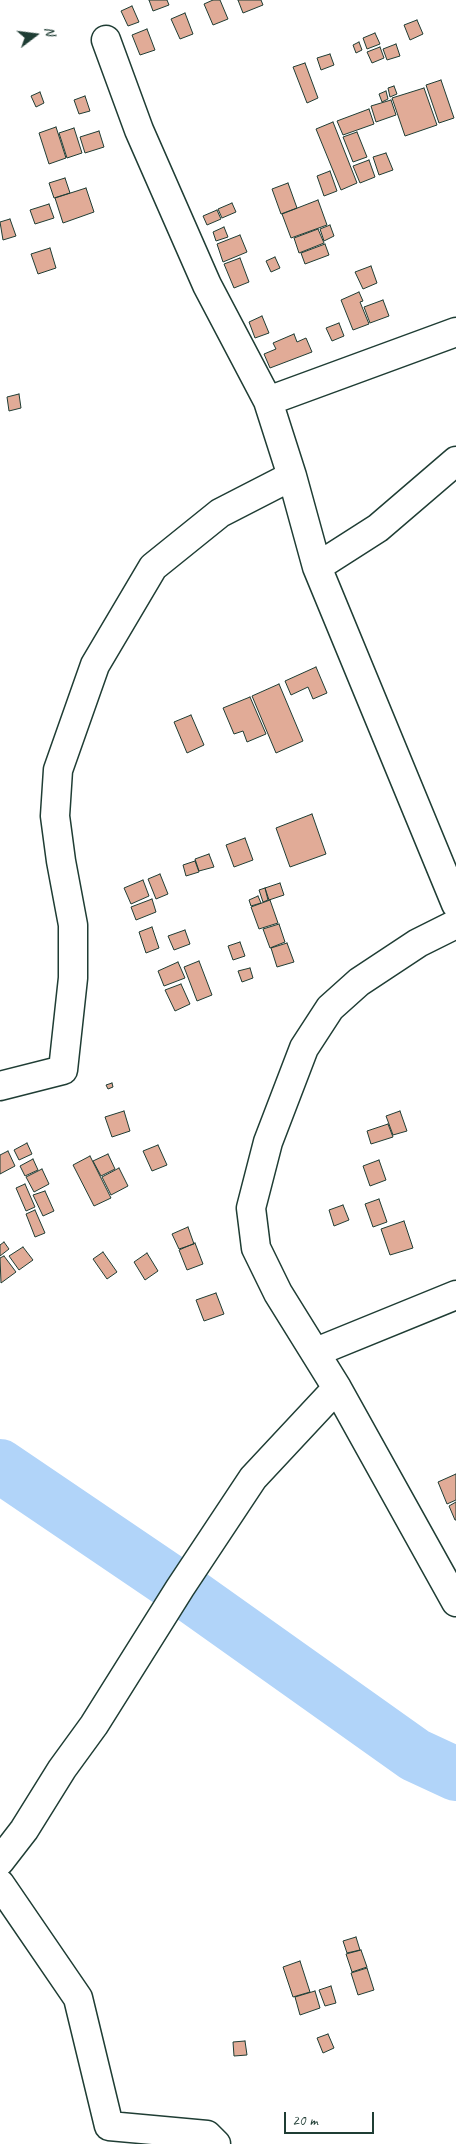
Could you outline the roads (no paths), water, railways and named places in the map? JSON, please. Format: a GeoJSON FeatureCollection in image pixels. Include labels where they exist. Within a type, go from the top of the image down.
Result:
{"type":"FeatureCollection","features":[{"type":"Feature","properties":{"kind":"street"},"geometry":{"type":"LineString","coordinates":[[106,40],[139,130],[207,285],[268,401],[292,476],[316,567],[456,904]]}},
{"type":"Feature","properties":{"kind":"street"},"geometry":{"type":"LineString","coordinates":[[268,401],[456,332]]}},
{"type":"Feature","properties":{"kind":"street"},"geometry":{"type":"LineString","coordinates":[[316,567],[378,528],[456,461]]}},
{"type":"Feature","properties":{"kind":"street"},"geometry":{"type":"LineString","coordinates":[[0,1086],[63,1070],[73,978],[73,925],[61,862],[55,816],[58,770],[95,665],[154,567],[220,514],[292,476]]}},
{"type":"Feature","properties":{"kind":"street"},"geometry":{"type":"LineString","coordinates":[[456,924],[418,943],[359,982],[330,1008],[304,1048],[268,1142],[251,1208],[256,1248],[278,1294],[337,1388],[456,1602]]}},
{"type":"Feature","properties":{"kind":"street"},"geometry":{"type":"LineString","coordinates":[[316,1352],[456,1295]]}},
{"type":"Feature","properties":{"kind":"street"},"geometry":{"type":"LineString","coordinates":[[0,1861],[24,1830],[62,1769],[94,1725],[180,1588],[253,1478],[337,1388]]}},
{"type":"Feature","properties":{"kind":"street"},"geometry":{"type":"LineString","coordinates":[[0,1884],[78,1998],[108,2135],[207,2135],[216,2144]]}},
{"type":"Feature","properties":{"kind":"waterway"},"geometry":{"type":"LineString","coordinates":[[0,1466],[180,1588],[415,1755],[456,1774]]}}]}
